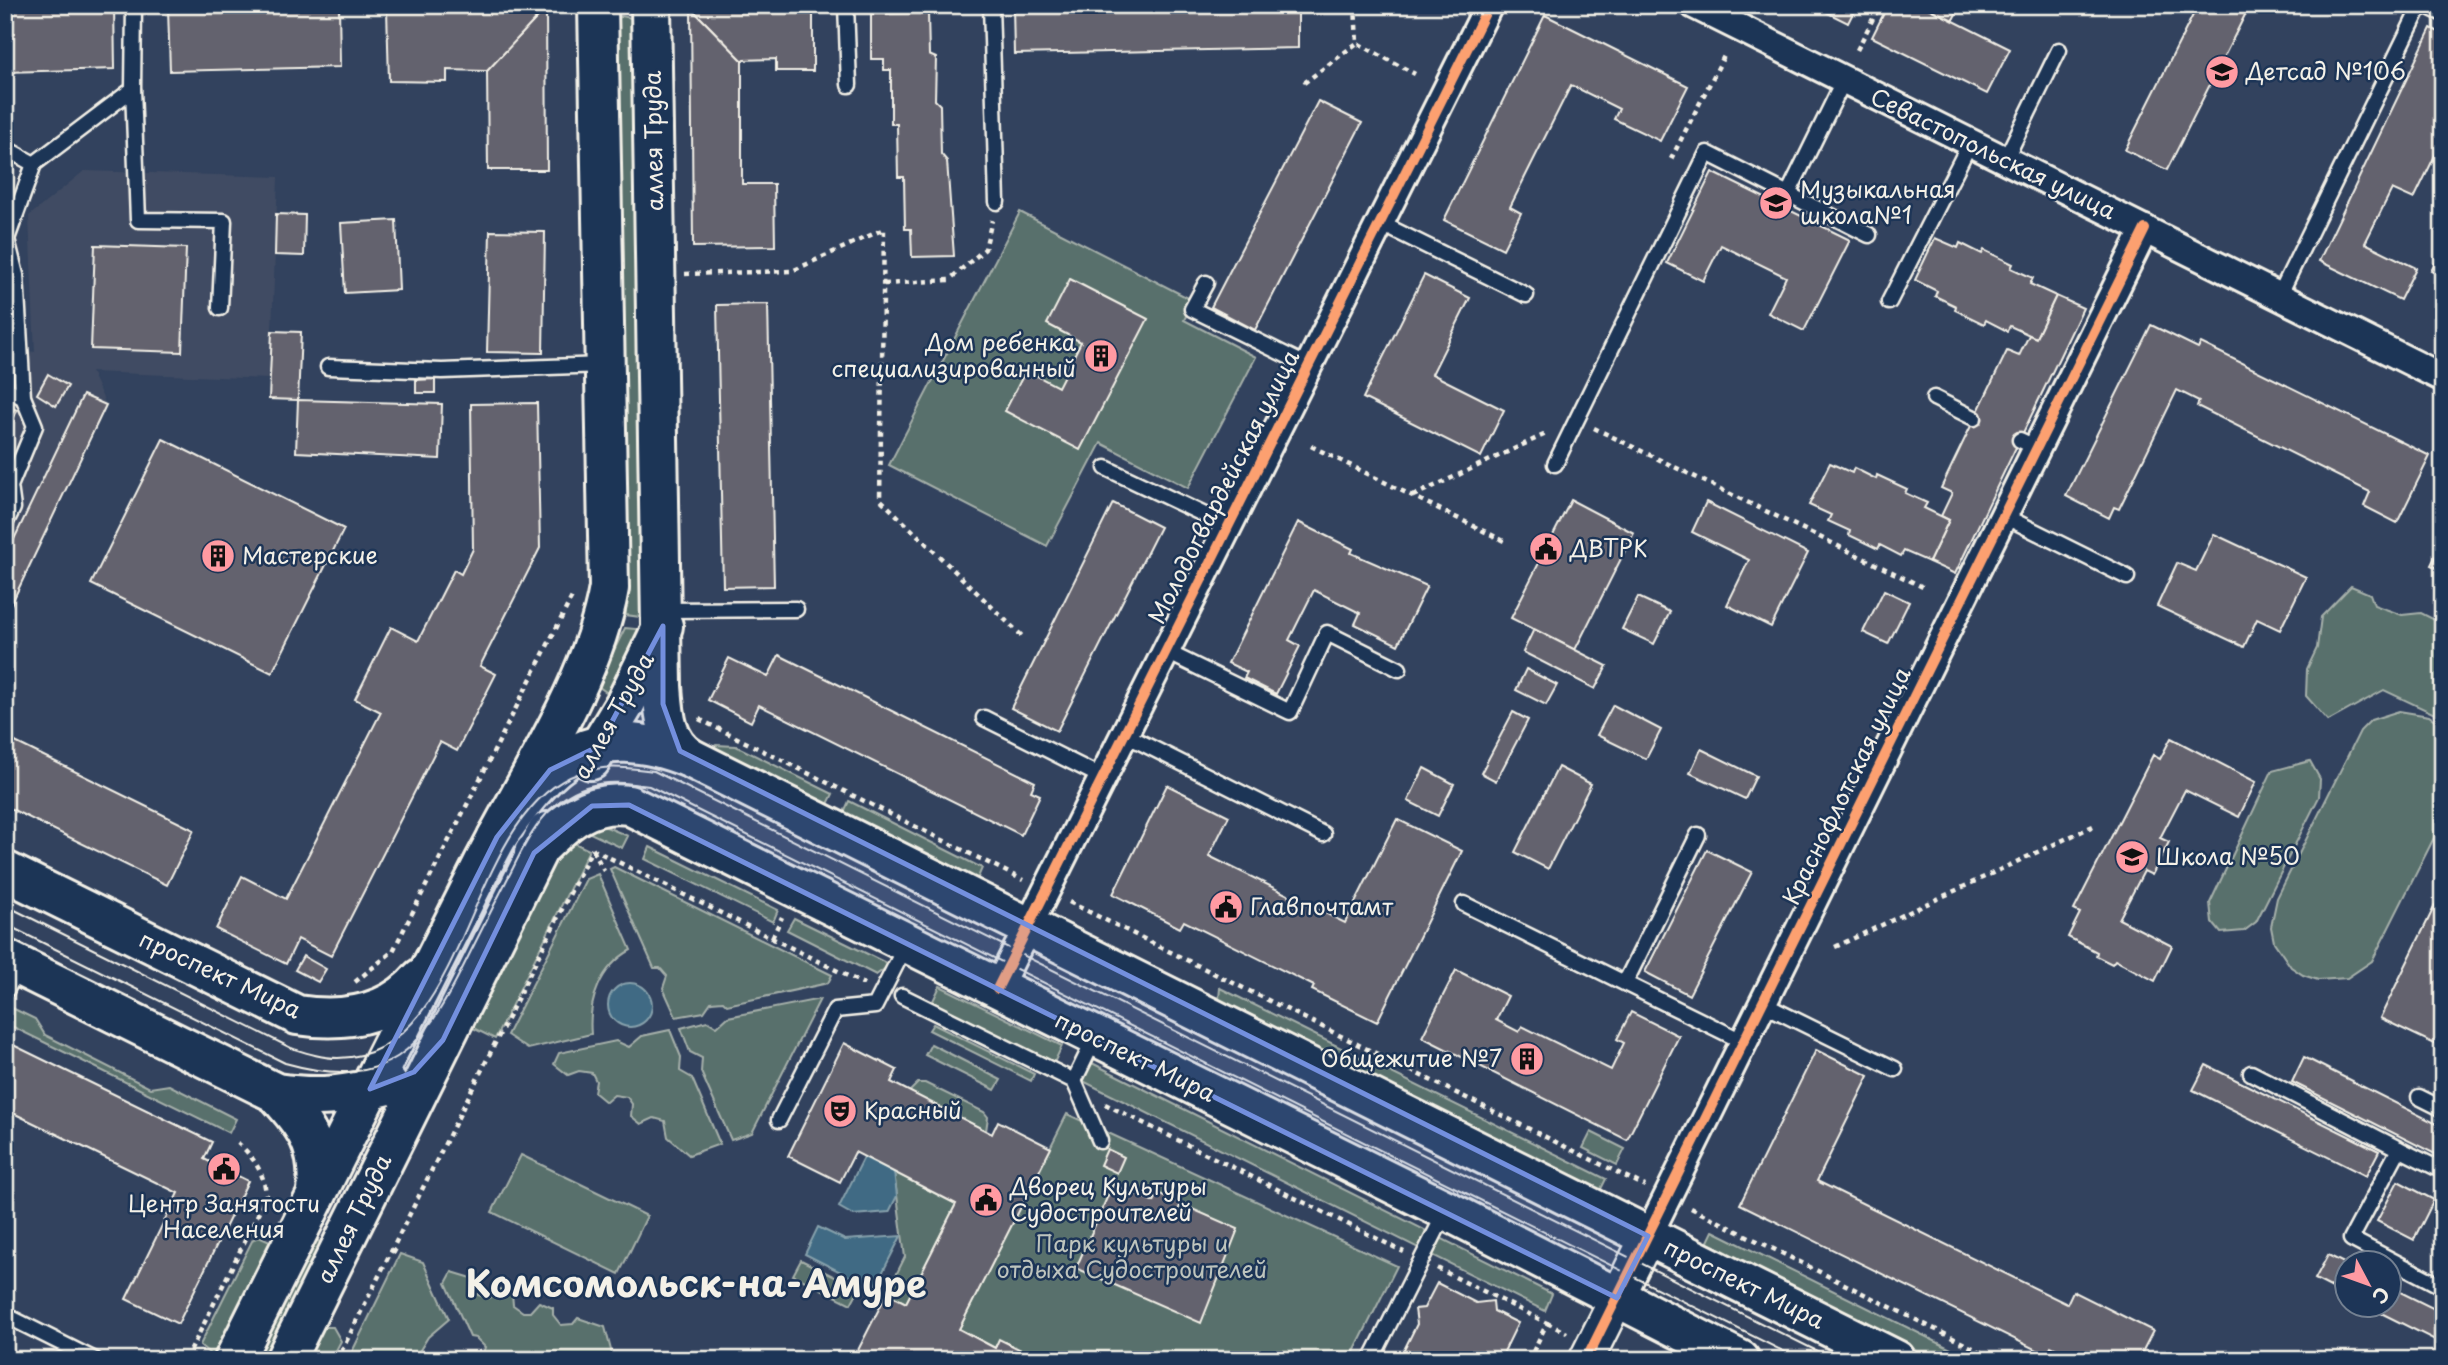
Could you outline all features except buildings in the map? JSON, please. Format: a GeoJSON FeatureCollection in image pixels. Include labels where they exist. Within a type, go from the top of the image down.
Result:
{"type":"FeatureCollection","features":[{"type":"Feature","properties":{"kind":"main road","name":"аллея Труда"},"geometry":{"type":"LineString","coordinates":[[234,1360],[497,837],[579,681],[604,616],[609,588],[597,5]]}},
{"type":"Feature","properties":{"kind":"main road","name":"аллея Труда"},"geometry":{"type":"LineString","coordinates":[[285,1360],[534,853],[626,702],[663,618],[652,5]]}},
{"type":"Feature","properties":{"kind":"main road","name":"проспект Мира"},"geometry":{"type":"LineString","coordinates":[[663,618],[666,723],[671,739],[680,751],[690,758]]}},
{"type":"Feature","properties":{"kind":"main road","name":"проспект Мира"},"geometry":{"type":"LineString","coordinates":[[497,837],[534,786],[568,757],[599,746],[637,741],[656,744],[690,758],[1896,1360]]}},
{"type":"Feature","properties":{"kind":"main road","name":"проспект Мира"},"geometry":{"type":"LineString","coordinates":[[534,853],[559,828],[592,806],[629,806],[1446,1210],[1740,1360]]}},
{"type":"Feature","properties":{"kind":"main road","name":"проспект Мира"},"geometry":{"type":"LineString","coordinates":[[5,871],[297,1016],[336,1019],[359,1016],[382,1007],[411,990],[432,966]]}},
{"type":"Feature","properties":{"kind":"main road"},"geometry":{"type":"LineString","coordinates":[[10,972],[276,1093],[313,1098],[394,1083],[414,1072],[443,1040]]}},
{"type":"Feature","properties":{"kind":"main road"},"geometry":{"type":"LineString","coordinates":[[276,1093],[304,1124],[313,1142],[318,1174],[317,1193]]}},
{"type":"Feature","properties":{"kind":"street","name":"Молодогвардейская улица"},"geometry":{"type":"LineString","coordinates":[[997,989],[1489,5]]}},
{"type":"Feature","properties":{"kind":"street","name":"Севастопольская улица"},"geometry":{"type":"LineString","coordinates":[[1694,5],[2443,378]]}},
{"type":"Feature","properties":{"kind":"street","name":"Краснофлотская улица"},"geometry":{"type":"LineString","coordinates":[[1586,1360],[2004,516],[2028,444],[2145,229]]}},
{"type":"Feature","properties":{"kind":"lane"},"geometry":{"type":"LineString","coordinates":[[135,5],[133,89],[138,220],[224,221],[220,308]]}},
{"type":"Feature","properties":{"kind":"lane"},"geometry":{"type":"LineString","coordinates":[[846,5],[849,85]]}},
{"type":"Feature","properties":{"kind":"lane"},"geometry":{"type":"LineString","coordinates":[[990,5],[997,202]]}},
{"type":"Feature","properties":{"kind":"lane"},"geometry":{"type":"LineString","coordinates":[[2279,296],[2422,5],[2443,14]]}},
{"type":"Feature","properties":{"kind":"lane"},"geometry":{"type":"LineString","coordinates":[[2005,160],[2059,50]]}},
{"type":"Feature","properties":{"kind":"lane"},"geometry":{"type":"LineString","coordinates":[[1788,194],[1844,80]]}},
{"type":"Feature","properties":{"kind":"lane"},"geometry":{"type":"LineString","coordinates":[[5,524],[13,508],[8,485],[35,426],[23,397],[16,275],[6,239],[34,164],[133,89]]}},
{"type":"Feature","properties":{"kind":"lane"},"geometry":{"type":"LineString","coordinates":[[1889,302],[1970,142]]}},
{"type":"Feature","properties":{"kind":"lane"},"geometry":{"type":"LineString","coordinates":[[5,148],[34,164]]}},
{"type":"Feature","properties":{"kind":"lane"},"geometry":{"type":"LineString","coordinates":[[1556,464],[1707,153],[1869,235]]}},
{"type":"Feature","properties":{"kind":"lane"},"geometry":{"type":"LineString","coordinates":[[1380,223],[1525,295]]}},
{"type":"Feature","properties":{"kind":"lane"},"geometry":{"type":"LineString","coordinates":[[1206,283],[1192,309],[1308,366]]}},
{"type":"Feature","properties":{"kind":"lane"},"geometry":{"type":"LineString","coordinates":[[328,366],[442,371],[604,365]]}},
{"type":"Feature","properties":{"kind":"lane"},"geometry":{"type":"LineString","coordinates":[[5,390],[23,397]]}},
{"type":"Feature","properties":{"kind":"lane"},"geometry":{"type":"LineString","coordinates":[[1934,398],[1974,418]]}},
{"type":"Feature","properties":{"kind":"lane"},"geometry":{"type":"LineString","coordinates":[[1106,468],[1228,526]]}},
{"type":"Feature","properties":{"kind":"lane"},"geometry":{"type":"LineString","coordinates":[[2004,516],[2127,576]]}},
{"type":"Feature","properties":{"kind":"lane"},"geometry":{"type":"LineString","coordinates":[[663,618],[796,609]]}},
{"type":"Feature","properties":{"kind":"lane"},"geometry":{"type":"LineString","coordinates":[[1166,651],[1290,712],[1327,634],[1399,669]]}},
{"type":"Feature","properties":{"kind":"lane"},"geometry":{"type":"LineString","coordinates":[[984,718],[1102,777]]}},
{"type":"Feature","properties":{"kind":"lane"},"geometry":{"type":"LineString","coordinates":[[1124,734],[1323,834]]}},
{"type":"Feature","properties":{"kind":"lane"},"geometry":{"type":"LineString","coordinates":[[1625,983],[1699,835]]}},
{"type":"Feature","properties":{"kind":"lane"},"geometry":{"type":"LineString","coordinates":[[1464,904],[1744,1042]]}},
{"type":"Feature","properties":{"kind":"lane"},"geometry":{"type":"LineString","coordinates":[[779,1120],[835,1010],[875,1006],[906,944]]}},
{"type":"Feature","properties":{"kind":"lane"},"geometry":{"type":"LineString","coordinates":[[902,996],[1074,1081],[1100,1141]]}},
{"type":"Feature","properties":{"kind":"lane"},"geometry":{"type":"LineString","coordinates":[[1763,1004],[1895,1069]]}},
{"type":"Feature","properties":{"kind":"lane"},"geometry":{"type":"LineString","coordinates":[[1074,1081],[1095,1038]]}},
{"type":"Feature","properties":{"kind":"lane"},"geometry":{"type":"LineString","coordinates":[[2251,1073],[2443,1171]]}},
{"type":"Feature","properties":{"kind":"lane"},"geometry":{"type":"LineString","coordinates":[[2419,1097],[2443,1109]]}},
{"type":"Feature","properties":{"kind":"lane"},"geometry":{"type":"LineString","coordinates":[[2399,1149],[2351,1239],[2443,1287]]}},
{"type":"Feature","properties":{"kind":"lane"},"geometry":{"type":"LineString","coordinates":[[1371,1360],[1446,1210]]}},
{"type":"Feature","properties":{"kind":"lane"},"geometry":{"type":"LineString","coordinates":[[5,1315],[96,1360]]}},
{"type":"Feature","properties":{"kind":"path"},"geometry":{"type":"LineString","coordinates":[[1355,5],[1357,43]]}},
{"type":"Feature","properties":{"kind":"path"},"geometry":{"type":"LineString","coordinates":[[1857,50],[1880,5]]}},
{"type":"Feature","properties":{"kind":"path"},"geometry":{"type":"LineString","coordinates":[[1357,43],[1415,74]]}},
{"type":"Feature","properties":{"kind":"path"},"geometry":{"type":"LineString","coordinates":[[1304,83],[1357,43]]}},
{"type":"Feature","properties":{"kind":"path"},"geometry":{"type":"LineString","coordinates":[[1671,159],[1725,54]]}},
{"type":"Feature","properties":{"kind":"path"},"geometry":{"type":"LineString","coordinates":[[884,285],[949,280],[985,248],[997,202]]}},
{"type":"Feature","properties":{"kind":"path"},"geometry":{"type":"LineString","coordinates":[[677,274],[792,271],[884,229],[880,499],[1024,638]]}},
{"type":"Feature","properties":{"kind":"path"},"geometry":{"type":"LineString","coordinates":[[1413,496],[1577,419],[1927,589]]}},
{"type":"Feature","properties":{"kind":"path"},"geometry":{"type":"LineString","coordinates":[[1311,446],[1508,543]]}},
{"type":"Feature","properties":{"kind":"path"},"geometry":{"type":"LineString","coordinates":[[346,989],[393,951],[576,587]]}},
{"type":"Feature","properties":{"kind":"path"},"geometry":{"type":"LineString","coordinates":[[708,724],[1997,1360]]}},
{"type":"Feature","properties":{"kind":"path"},"geometry":{"type":"LineString","coordinates":[[1835,947],[2093,826]]}},
{"type":"Feature","properties":{"kind":"path"},"geometry":{"type":"LineString","coordinates":[[592,849],[604,871]]}},
{"type":"Feature","properties":{"kind":"path"},"geometry":{"type":"LineString","coordinates":[[592,849],[882,993]]}},
{"type":"Feature","properties":{"kind":"path"},"geometry":{"type":"LineString","coordinates":[[337,1360],[592,849]]}},
{"type":"Feature","properties":{"kind":"path"},"geometry":{"type":"LineString","coordinates":[[772,938],[783,916]]}},
{"type":"Feature","properties":{"kind":"path"},"geometry":{"type":"LineString","coordinates":[[501,1032],[507,1035]]}},
{"type":"Feature","properties":{"kind":"path"},"geometry":{"type":"LineString","coordinates":[[1101,1101],[1547,1323],[1529,1360]]}},
{"type":"Feature","properties":{"kind":"path"},"geometry":{"type":"LineString","coordinates":[[449,1136],[456,1139]]}},
{"type":"Feature","properties":{"kind":"path"},"geometry":{"type":"LineString","coordinates":[[186,1360],[267,1198],[266,1186],[249,1151],[234,1140]]}},
{"type":"Feature","properties":{"kind":"path"},"geometry":{"type":"LineString","coordinates":[[391,1250],[400,1254]]}},
{"type":"Feature","properties":{"kind":"highlighted area"},"geometry":{"type":"Polygon","coordinates":[[[663,626],[663,704],[680,751],[1648,1236],[1617,1298],[629,805],[592,806],[534,853],[443,1040],[414,1072],[370,1089],[497,837],[550,770],[599,746],[663,626]]]}},
{"type":"Feature","properties":{"kind":"shaded area"},"geometry":{"type":"Polygon","coordinates":[[[84,171],[278,177],[270,379],[91,372],[106,405],[8,611],[5,610],[5,349],[35,352],[29,216],[84,171]]]}},
{"type":"Feature","properties":{"kind":"shaded area"},"geometry":{"type":"Polygon","coordinates":[[[630,983],[646,989],[652,1005],[646,1021],[630,1027],[614,1021],[608,1005],[614,989],[630,983]]]}},
{"type":"Feature","properties":{"kind":"shaded area"},"geometry":{"type":"Polygon","coordinates":[[[864,1157],[894,1172],[897,1196],[889,1212],[853,1215],[839,1207],[864,1157]]]}},
{"type":"Feature","properties":{"kind":"shaded area"},"geometry":{"type":"Polygon","coordinates":[[[818,1227],[845,1240],[901,1236],[874,1289],[805,1254],[818,1227]]]}},
{"type":"Feature","properties":{"kind":"green space"},"geometry":{"type":"Polygon","coordinates":[[[621,16],[632,18],[648,618],[626,615],[614,24],[621,16]]]}},
{"type":"Feature","properties":{"kind":"green space"},"geometry":{"type":"Polygon","coordinates":[[[1020,212],[1194,301],[1184,320],[1256,357],[1188,488],[1101,443],[1047,546],[889,465],[1020,212]]]}},
{"type":"Feature","properties":{"kind":"green space"},"geometry":{"type":"Polygon","coordinates":[[[2351,586],[2370,594],[2374,605],[2402,615],[2421,613],[2443,624],[2443,718],[2384,690],[2328,721],[2306,696],[2307,669],[2317,648],[2321,617],[2351,586]]]}},
{"type":"Feature","properties":{"kind":"green space"},"geometry":{"type":"Polygon","coordinates":[[[625,628],[646,630],[609,694],[599,687],[599,681],[625,628]]]}},
{"type":"Feature","properties":{"kind":"green space"},"geometry":{"type":"Polygon","coordinates":[[[2399,711],[2429,716],[2443,726],[2443,820],[2372,961],[2347,978],[2318,980],[2291,967],[2274,942],[2271,927],[2277,898],[2360,731],[2371,720],[2399,711]]]}},
{"type":"Feature","properties":{"kind":"green space"},"geometry":{"type":"Polygon","coordinates":[[[716,745],[736,746],[833,794],[823,814],[705,754],[716,745]]]}},
{"type":"Feature","properties":{"kind":"green space"},"geometry":{"type":"Polygon","coordinates":[[[2310,761],[2320,779],[2319,797],[2256,922],[2244,931],[2221,933],[2212,922],[2210,903],[2272,771],[2310,761]]]}},
{"type":"Feature","properties":{"kind":"green space"},"geometry":{"type":"Polygon","coordinates":[[[849,801],[982,868],[974,887],[840,821],[849,801]]]}},
{"type":"Feature","properties":{"kind":"green space"},"geometry":{"type":"Polygon","coordinates":[[[599,824],[628,836],[622,848],[590,833],[599,824]]]}},
{"type":"Feature","properties":{"kind":"green space"},"geometry":{"type":"Polygon","coordinates":[[[564,838],[589,850],[495,1039],[471,1027],[564,838]]]}},
{"type":"Feature","properties":{"kind":"green space"},"geometry":{"type":"Polygon","coordinates":[[[650,847],[778,910],[773,922],[645,859],[650,847]]]}},
{"type":"Feature","properties":{"kind":"green space"},"geometry":{"type":"Polygon","coordinates":[[[614,867],[832,975],[828,983],[727,1005],[723,1001],[711,1002],[704,1012],[676,1017],[663,988],[667,976],[660,968],[654,968],[610,869],[614,867]]]}},
{"type":"Feature","properties":{"kind":"green space"},"geometry":{"type":"Polygon","coordinates":[[[598,874],[631,950],[611,966],[598,986],[592,1009],[591,1034],[528,1049],[507,1035],[586,879],[598,874]]]}},
{"type":"Feature","properties":{"kind":"green space"},"geometry":{"type":"Polygon","coordinates":[[[794,918],[890,965],[876,975],[787,930],[794,918]]]}},
{"type":"Feature","properties":{"kind":"green space"},"geometry":{"type":"Polygon","coordinates":[[[940,986],[1062,1046],[1053,1065],[931,1005],[940,986]]]}},
{"type":"Feature","properties":{"kind":"green space"},"geometry":{"type":"Polygon","coordinates":[[[1220,988],[1606,1179],[1596,1199],[1218,1010],[1220,988]]]}},
{"type":"Feature","properties":{"kind":"green space"},"geometry":{"type":"Polygon","coordinates":[[[820,999],[752,1133],[731,1140],[701,1072],[702,1058],[690,1052],[681,1028],[707,1021],[717,1027],[728,1017],[820,999]]]}},
{"type":"Feature","properties":{"kind":"green space"},"geometry":{"type":"Polygon","coordinates":[[[12,1008],[35,1019],[45,1035],[150,1088],[169,1085],[236,1119],[229,1133],[5,1023],[12,1008]]]}},
{"type":"Feature","properties":{"kind":"green space"},"geometry":{"type":"Polygon","coordinates":[[[933,1024],[1034,1074],[1031,1081],[929,1030],[933,1024]]]}},
{"type":"Feature","properties":{"kind":"green space"},"geometry":{"type":"Polygon","coordinates":[[[670,1030],[681,1057],[680,1071],[692,1078],[720,1144],[689,1155],[668,1137],[665,1121],[654,1118],[641,1124],[631,1116],[632,1104],[627,1097],[614,1095],[606,1102],[594,1092],[596,1081],[592,1073],[579,1071],[568,1075],[554,1064],[559,1053],[616,1041],[629,1047],[642,1036],[670,1030]]]}},
{"type":"Feature","properties":{"kind":"green space"},"geometry":{"type":"Polygon","coordinates":[[[931,1044],[1001,1080],[995,1090],[925,1055],[931,1044]]]}},
{"type":"Feature","properties":{"kind":"green space"},"geometry":{"type":"Polygon","coordinates":[[[1090,1062],[1552,1294],[1545,1311],[1081,1080],[1090,1062]]]}},
{"type":"Feature","properties":{"kind":"green space"},"geometry":{"type":"Polygon","coordinates":[[[918,1083],[925,1083],[984,1112],[988,1117],[986,1131],[909,1092],[918,1083]]]}},
{"type":"Feature","properties":{"kind":"green space","name":"Парк культуры и отдыха Судостроителей"},"geometry":{"type":"Polygon","coordinates":[[[1067,1114],[1397,1266],[1350,1360],[1028,1360],[1031,1355],[999,1340],[995,1348],[959,1329],[1067,1114]]]}},
{"type":"Feature","properties":{"kind":"green space"},"geometry":{"type":"Polygon","coordinates":[[[1591,1132],[1625,1149],[1617,1165],[1583,1148],[1591,1132]]]}},
{"type":"Feature","properties":{"kind":"green space"},"geometry":{"type":"Polygon","coordinates":[[[521,1155],[647,1216],[619,1274],[492,1212],[521,1155]]]}},
{"type":"Feature","properties":{"kind":"green space"},"geometry":{"type":"Polygon","coordinates":[[[894,1172],[956,1204],[906,1303],[887,1293],[905,1257],[894,1172]]]}},
{"type":"Feature","properties":{"kind":"green space"},"geometry":{"type":"Polygon","coordinates":[[[1713,1231],[1973,1360],[1915,1360],[1702,1254],[1713,1231]]]}},
{"type":"Feature","properties":{"kind":"green space"},"geometry":{"type":"Polygon","coordinates":[[[261,1237],[270,1241],[274,1248],[220,1354],[211,1355],[200,1345],[253,1239],[261,1237]]]}},
{"type":"Feature","properties":{"kind":"green space"},"geometry":{"type":"Polygon","coordinates":[[[314,1239],[322,1243],[273,1360],[246,1360],[314,1239]]]}},
{"type":"Feature","properties":{"kind":"green space"},"geometry":{"type":"Polygon","coordinates":[[[400,1254],[423,1262],[449,1319],[428,1337],[414,1360],[348,1360],[400,1254]]]}},
{"type":"Feature","properties":{"kind":"green space"},"geometry":{"type":"Polygon","coordinates":[[[801,1260],[859,1289],[851,1304],[793,1275],[801,1260]]]}},
{"type":"Feature","properties":{"kind":"green space"},"geometry":{"type":"Polygon","coordinates":[[[452,1272],[472,1278],[473,1290],[478,1295],[490,1298],[499,1289],[512,1293],[513,1305],[523,1312],[530,1312],[539,1302],[553,1308],[553,1315],[561,1325],[573,1324],[578,1318],[605,1327],[613,1358],[481,1360],[485,1347],[476,1338],[470,1337],[446,1283],[452,1272]]]}},
{"type":"Feature","properties":{"kind":"green space"},"geometry":{"type":"Polygon","coordinates":[[[323,1327],[333,1327],[341,1341],[331,1360],[307,1360],[323,1327]]]}},
{"type":"Feature","properties":{"kind":"tram line"},"geometry":{"type":"LineString","coordinates":[[5,905],[291,1048],[338,1058],[382,1047],[416,1019],[443,978],[487,880],[512,834],[542,797],[589,770],[617,768],[654,771],[1835,1360]]}},
{"type":"Feature","properties":{"kind":"tram line"},"geometry":{"type":"LineString","coordinates":[[5,924],[285,1063],[321,1071],[351,1072],[376,1067],[398,1056],[417,1041],[433,1019],[526,843],[551,809],[573,793],[602,783],[649,786],[1801,1360]]}},
{"type":"Feature","properties":{"kind":"cycle path"},"geometry":{"type":"LineString","coordinates":[[997,989],[1489,5]]}},
{"type":"Feature","properties":{"kind":"cycle path"},"geometry":{"type":"LineString","coordinates":[[1586,1360],[2145,229]]}},
{"type":"Feature","properties":{"kind":"place","name":"Детсад №106"},"geometry":{"type":"Point","coordinates":[2222,72]}},
{"type":"Feature","properties":{"kind":"place","name":"Музыкальная школа№1"},"geometry":{"type":"Point","coordinates":[1776,203]}},
{"type":"Feature","properties":{"kind":"place","name":"Дом ребенка специализированный"},"geometry":{"type":"Point","coordinates":[1101,356]}},
{"type":"Feature","properties":{"kind":"place","name":"ДВТРК"},"geometry":{"type":"Point","coordinates":[1546,549]}},
{"type":"Feature","properties":{"kind":"place","name":"Мастерские"},"geometry":{"type":"Point","coordinates":[218,556]}},
{"type":"Feature","properties":{"kind":"place","name":"Школа №50"},"geometry":{"type":"Point","coordinates":[2132,857]}},
{"type":"Feature","properties":{"kind":"place","name":"Главпочтамт"},"geometry":{"type":"Point","coordinates":[1226,907]}},
{"type":"Feature","properties":{"kind":"place","name":"Общежитие №7"},"geometry":{"type":"Point","coordinates":[1527,1059]}},
{"type":"Feature","properties":{"kind":"place","name":"Красный"},"geometry":{"type":"Point","coordinates":[840,1111]}},
{"type":"Feature","properties":{"kind":"place","name":"Центр Занятости Населения"},"geometry":{"type":"Point","coordinates":[224,1169]}},
{"type":"Feature","properties":{"kind":"place","name":"Дворец Культуры Судостроителей"},"geometry":{"type":"Point","coordinates":[986,1200]}},
{"type":"Feature","properties":{"kind":"district","name":"Комсомольск-на-Амуре"},"geometry":{"type":"Point","coordinates":[696,1284]}}]}
